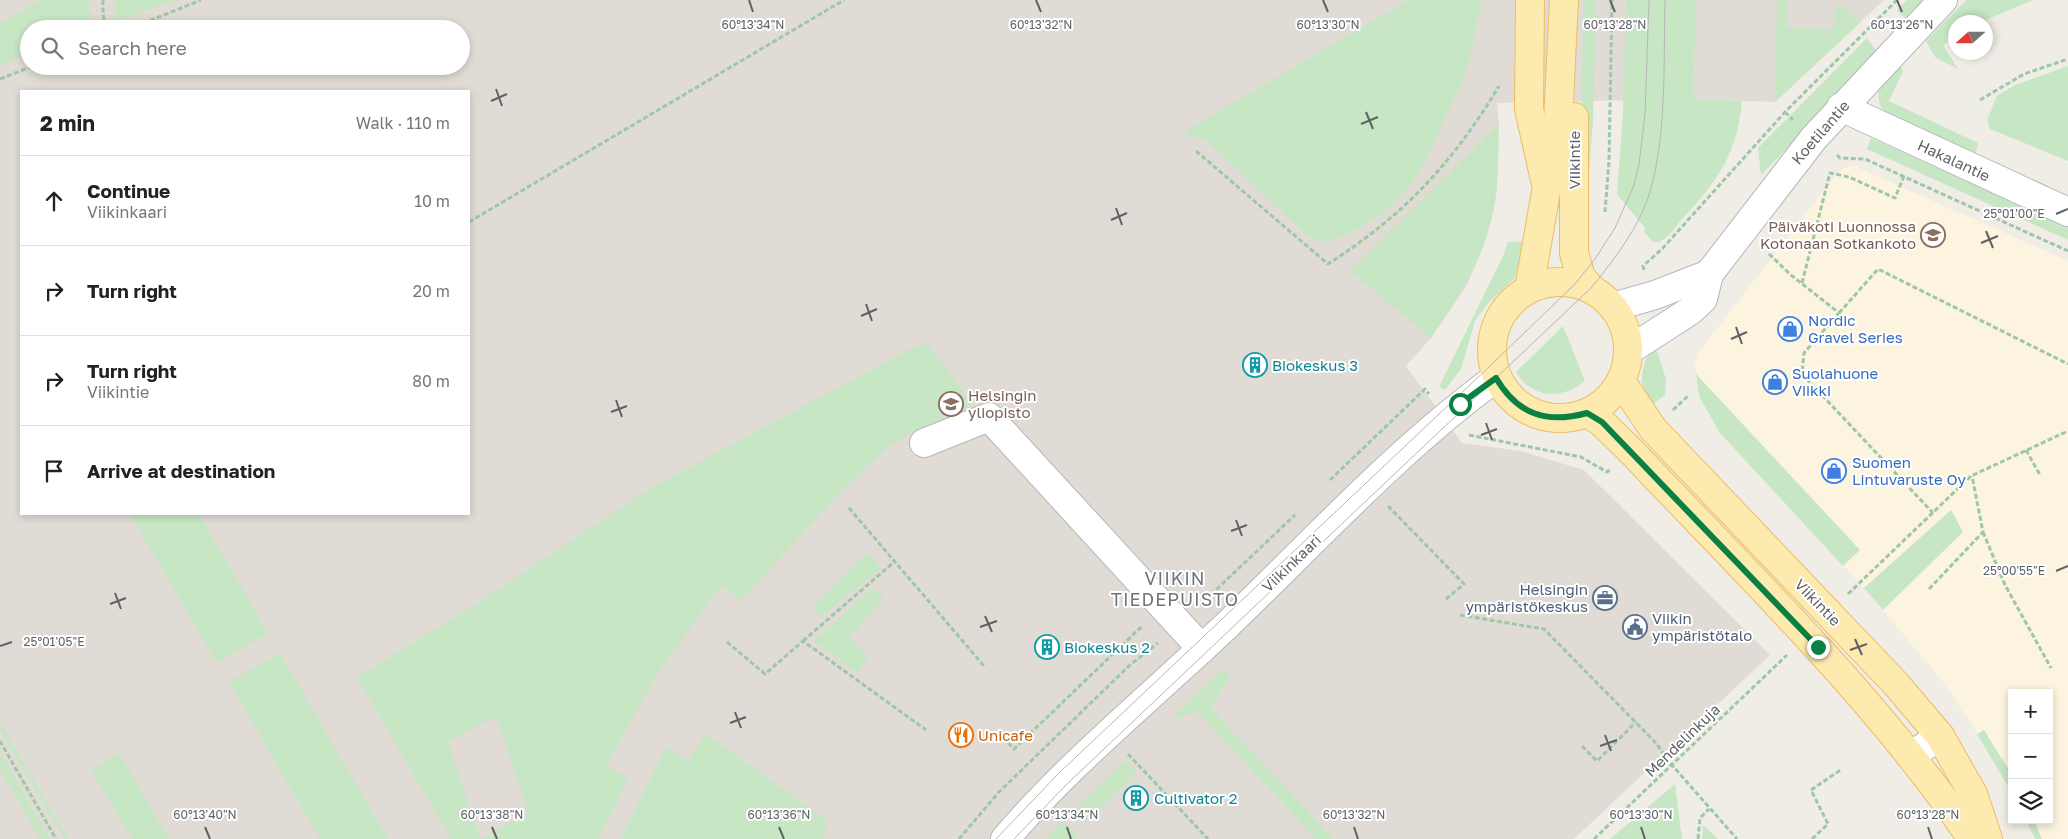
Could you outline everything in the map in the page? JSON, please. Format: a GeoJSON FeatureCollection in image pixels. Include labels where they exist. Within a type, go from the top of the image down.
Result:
{"type":"FeatureCollection","features":[{"type":"Feature","properties":{"kind":"main road","name":"Viikintie"},"geometry":{"type":"LineString","coordinates":[[1530,0],[1529,110],[1547,186]]}},
{"type":"Feature","properties":{"kind":"main road","name":"Viikintie"},"geometry":{"type":"LineString","coordinates":[[1529,289],[1547,186],[1557,142],[1564,0]]}},
{"type":"Feature","properties":{"kind":"main road","name":"Viikintie"},"geometry":{"type":"LineString","coordinates":[[1564,28],[1574,78],[1574,253],[1581,276],[1591,288]]}},
{"type":"Feature","properties":{"kind":"main road"},"geometry":{"type":"LineString","coordinates":[[1559,282],[1591,288],[1613,307],[1625,328],[1628,351],[1621,381],[1607,400],[1587,413],[1567,419],[1547,418],[1527,411],[1511,398],[1496,378],[1491,353],[1493,333],[1501,315],[1513,300],[1529,289],[1559,282]]}},
{"type":"Feature","properties":{"kind":"main road","name":"Viikintie"},"geometry":{"type":"LineString","coordinates":[[1621,381],[1653,429],[1896,684],[1940,736],[1973,794],[1988,839]]}},
{"type":"Feature","properties":{"kind":"main road"},"geometry":{"type":"LineString","coordinates":[[1587,413],[1602,422],[1630,450],[1818,647],[1912,755],[1972,839]]}},
{"type":"Feature","properties":{"kind":"street","name":"Koetilantie"},"geometry":{"type":"LineString","coordinates":[[1628,351],[1690,311],[1703,299],[1709,274],[1805,148],[1841,107],[1943,0]]}},
{"type":"Feature","properties":{"kind":"street","name":"Hakalantie"},"geometry":{"type":"LineString","coordinates":[[1841,107],[2068,212]]}},
{"type":"Feature","properties":{"kind":"street"},"geometry":{"type":"LineString","coordinates":[[1613,307],[1654,295],[1709,274]]}},
{"type":"Feature","properties":{"kind":"street","name":"Viikinkaari"},"geometry":{"type":"LineString","coordinates":[[1005,839],[1026,815],[1141,703],[1202,649],[1392,465],[1447,415],[1496,378]]}},
{"type":"Feature","properties":{"kind":"street"},"geometry":{"type":"LineString","coordinates":[[924,443],[989,417],[1173,630],[1202,649]]}},
{"type":"Feature","properties":{"kind":"street"},"geometry":{"type":"LineString","coordinates":[[1912,755],[1940,736]]}},
{"type":"Feature","properties":{"kind":"path"},"geometry":{"type":"LineString","coordinates":[[103,0],[104,20]]}},
{"type":"Feature","properties":{"kind":"path"},"geometry":{"type":"LineString","coordinates":[[151,20],[201,0]]}},
{"type":"Feature","properties":{"kind":"path"},"geometry":{"type":"LineString","coordinates":[[470,221],[844,0]]}},
{"type":"Feature","properties":{"kind":"path"},"geometry":{"type":"LineString","coordinates":[[1604,217],[1609,160],[1612,0]]}},
{"type":"Feature","properties":{"kind":"path"},"geometry":{"type":"LineString","coordinates":[[1643,266],[1662,249],[1785,112],[1896,0]]}},
{"type":"Feature","properties":{"kind":"path"},"geometry":{"type":"LineString","coordinates":[[1980,100],[2024,74],[2068,59]]}},
{"type":"Feature","properties":{"kind":"path"},"geometry":{"type":"LineString","coordinates":[[0,79],[20,71]]}},
{"type":"Feature","properties":{"kind":"path"},"geometry":{"type":"LineString","coordinates":[[1196,151],[1328,264],[1367,239],[1404,208],[1443,167],[1475,127],[1503,80]]}},
{"type":"Feature","properties":{"kind":"path"},"geometry":{"type":"LineString","coordinates":[[1840,158],[1865,159],[2068,251]]}},
{"type":"Feature","properties":{"kind":"path"},"geometry":{"type":"LineString","coordinates":[[1802,283],[1830,173],[1849,177],[1895,198],[1904,176]]}},
{"type":"Feature","properties":{"kind":"path"},"geometry":{"type":"LineString","coordinates":[[1950,205],[1952,198]]}},
{"type":"Feature","properties":{"kind":"path"},"geometry":{"type":"LineString","coordinates":[[1768,254],[1839,313]]}},
{"type":"Feature","properties":{"kind":"path"},"geometry":{"type":"LineString","coordinates":[[1933,512],[1802,374],[1804,354],[1878,269],[2068,364]]}},
{"type":"Feature","properties":{"kind":"path"},"geometry":{"type":"LineString","coordinates":[[1329,481],[1425,389]]}},
{"type":"Feature","properties":{"kind":"path"},"geometry":{"type":"LineString","coordinates":[[1850,592],[1972,476],[2068,431]]}},
{"type":"Feature","properties":{"kind":"path"},"geometry":{"type":"LineString","coordinates":[[1462,434],[1581,457],[1607,472]]}},
{"type":"Feature","properties":{"kind":"path"},"geometry":{"type":"LineString","coordinates":[[2026,450],[2040,476]]}},
{"type":"Feature","properties":{"kind":"path"},"geometry":{"type":"LineString","coordinates":[[1972,476],[1984,532],[2005,585],[2051,668]]}},
{"type":"Feature","properties":{"kind":"path"},"geometry":{"type":"LineString","coordinates":[[1384,502],[1464,584],[1446,599]]}},
{"type":"Feature","properties":{"kind":"path"},"geometry":{"type":"LineString","coordinates":[[849,508],[984,666]]}},
{"type":"Feature","properties":{"kind":"path"},"geometry":{"type":"LineString","coordinates":[[959,839],[999,792],[1130,665],[1173,630],[1297,512]]}},
{"type":"Feature","properties":{"kind":"path"},"geometry":{"type":"LineString","coordinates":[[1929,589],[1984,532]]}},
{"type":"Feature","properties":{"kind":"path"},"geometry":{"type":"LineString","coordinates":[[727,642],[764,674],[894,562]]}},
{"type":"Feature","properties":{"kind":"path"},"geometry":{"type":"LineString","coordinates":[[1460,615],[1544,629],[1655,742],[1671,764],[1737,839]]}},
{"type":"Feature","properties":{"kind":"path"},"geometry":{"type":"LineString","coordinates":[[1008,743],[1014,748],[1140,628],[1173,630]]}},
{"type":"Feature","properties":{"kind":"path"},"geometry":{"type":"LineString","coordinates":[[803,641],[926,730]]}},
{"type":"Feature","properties":{"kind":"path","name":"Mendelinkuja"},"geometry":{"type":"LineString","coordinates":[[1594,839],[1785,658]]}},
{"type":"Feature","properties":{"kind":"path"},"geometry":{"type":"LineString","coordinates":[[1582,746],[1597,761],[1636,722]]}},
{"type":"Feature","properties":{"kind":"path"},"geometry":{"type":"LineString","coordinates":[[0,741],[56,839]]}},
{"type":"Feature","properties":{"kind":"path"},"geometry":{"type":"LineString","coordinates":[[1127,752],[1208,839]]}},
{"type":"Feature","properties":{"kind":"path"},"geometry":{"type":"LineString","coordinates":[[1812,839],[1828,824],[1811,790],[1842,769]]}},
{"type":"Feature","properties":{"kind":"path"},"geometry":{"type":"LineString","coordinates":[[1698,839],[1700,818],[1710,808]]}},
{"type":"Feature","properties":{"kind":"shaded area","name":"Helsingin yliopisto"},"geometry":{"type":"Polygon","coordinates":[[[0,0],[1884,0],[1775,102],[1689,99],[1497,103],[1499,124],[1494,207],[1484,245],[1467,285],[1431,338],[1406,366],[1462,443],[1521,451],[1584,470],[1770,655],[1574,839],[0,839],[0,0]]]}},
{"type":"Feature","properties":{"kind":"shaded area"},"geometry":{"type":"Polygon","coordinates":[[[1852,165],[2068,261],[2068,839],[2035,839],[2028,824],[2053,824],[2053,689],[2008,689],[2008,786],[1973,727],[1941,679],[1864,588],[1719,432],[1699,396],[1695,363],[1698,353],[1839,171],[1852,165]]]}},
{"type":"Feature","properties":{"kind":"green space"},"geometry":{"type":"Polygon","coordinates":[[[40,0],[88,0],[91,17],[90,20],[20,20],[20,58],[0,66],[0,23],[40,0]]]}},
{"type":"Feature","properties":{"kind":"green space"},"geometry":{"type":"Polygon","coordinates":[[[114,0],[175,0],[120,20],[117,20],[114,0]]]}},
{"type":"Feature","properties":{"kind":"green space"},"geometry":{"type":"Polygon","coordinates":[[[1408,0],[1482,0],[1466,74],[1420,172],[1390,208],[1362,227],[1344,236],[1323,242],[1308,236],[1205,140],[1182,133],[1408,0]]]}},
{"type":"Feature","properties":{"kind":"green space"},"geometry":{"type":"Polygon","coordinates":[[[1583,0],[1596,0],[1593,121],[1587,196],[1580,196],[1583,0]]]}},
{"type":"Feature","properties":{"kind":"green space"},"geometry":{"type":"Polygon","coordinates":[[[1626,0],[1696,0],[1693,99],[1742,101],[1736,136],[1724,165],[1707,191],[1669,235],[1659,242],[1653,242],[1644,232],[1645,228],[1617,194],[1623,114],[1626,0]]]}},
{"type":"Feature","properties":{"kind":"green space"},"geometry":{"type":"Polygon","coordinates":[[[1777,0],[1788,0],[1787,28],[1834,29],[1835,6],[1844,7],[1861,22],[1775,102],[1777,0]]]}},
{"type":"Feature","properties":{"kind":"green space"},"geometry":{"type":"Polygon","coordinates":[[[1907,0],[1930,0],[1909,23],[1897,10],[1907,0]]]}},
{"type":"Feature","properties":{"kind":"green space"},"geometry":{"type":"Polygon","coordinates":[[[1966,0],[2033,0],[1993,17],[1993,15],[1951,15],[1966,0]]]}},
{"type":"Feature","properties":{"kind":"green space"},"geometry":{"type":"Polygon","coordinates":[[[1948,18],[1948,42],[1943,45],[1948,53],[1948,60],[1952,60],[1958,69],[1935,57],[1926,41],[1948,18]]]}},
{"type":"Feature","properties":{"kind":"green space"},"geometry":{"type":"Polygon","coordinates":[[[1867,38],[1879,54],[1761,175],[1758,148],[1867,38]]]}},
{"type":"Feature","properties":{"kind":"green space"},"geometry":{"type":"Polygon","coordinates":[[[1900,65],[1903,71],[1889,101],[1978,143],[1975,155],[1886,114],[1881,107],[1879,93],[1884,82],[1900,65]]]}},
{"type":"Feature","properties":{"kind":"green space"},"geometry":{"type":"Polygon","coordinates":[[[2068,66],[2068,161],[1990,129],[1987,120],[1997,96],[2015,85],[2068,66]]]}},
{"type":"Feature","properties":{"kind":"green space"},"geometry":{"type":"Polygon","coordinates":[[[1499,124],[1497,188],[1490,227],[1469,276],[1431,338],[1350,271],[1499,124]]]}},
{"type":"Feature","properties":{"kind":"green space"},"geometry":{"type":"Polygon","coordinates":[[[1871,138],[2068,227],[2068,240],[1867,149],[1871,138]]]}},
{"type":"Feature","properties":{"kind":"green space"},"geometry":{"type":"Polygon","coordinates":[[[1526,241],[1515,278],[1489,302],[1475,321],[1461,369],[1445,390],[1439,387],[1503,256],[1508,242],[1526,241]]]}},
{"type":"Feature","properties":{"kind":"green space"},"geometry":{"type":"Polygon","coordinates":[[[1563,326],[1585,381],[1576,387],[1557,394],[1539,392],[1523,381],[1516,372],[1563,326]]]}},
{"type":"Feature","properties":{"kind":"green space"},"geometry":{"type":"Polygon","coordinates":[[[928,343],[971,403],[970,411],[918,428],[886,449],[843,490],[741,600],[721,586],[658,673],[606,766],[628,778],[599,839],[481,839],[528,812],[496,716],[448,742],[480,839],[451,839],[357,677],[462,613],[651,488],[912,348],[928,343]]]}},
{"type":"Feature","properties":{"kind":"green space"},"geometry":{"type":"Polygon","coordinates":[[[1655,345],[1666,379],[1665,395],[1648,408],[1643,391],[1642,375],[1649,353],[1655,345]]]}},
{"type":"Feature","properties":{"kind":"green space"},"geometry":{"type":"Polygon","coordinates":[[[1696,374],[1860,550],[1843,566],[1719,432],[1699,396],[1696,374]]]}},
{"type":"Feature","properties":{"kind":"green space"},"geometry":{"type":"Polygon","coordinates":[[[1951,510],[1963,532],[1883,610],[1864,588],[1951,510]]]}},
{"type":"Feature","properties":{"kind":"green space"},"geometry":{"type":"Polygon","coordinates":[[[131,515],[200,515],[268,633],[217,663],[131,515]]]}},
{"type":"Feature","properties":{"kind":"green space"},"geometry":{"type":"Polygon","coordinates":[[[867,552],[881,568],[822,616],[811,608],[867,552]]]}},
{"type":"Feature","properties":{"kind":"green space"},"geometry":{"type":"Polygon","coordinates":[[[873,587],[884,598],[849,638],[869,656],[857,673],[814,641],[873,587]]]}},
{"type":"Feature","properties":{"kind":"green space"},"geometry":{"type":"Polygon","coordinates":[[[280,653],[388,839],[320,839],[229,682],[280,653]]]}},
{"type":"Feature","properties":{"kind":"green space"},"geometry":{"type":"Polygon","coordinates":[[[1224,668],[1230,676],[1211,708],[1334,839],[1316,839],[1196,710],[1179,719],[1175,715],[1224,668]]]}},
{"type":"Feature","properties":{"kind":"green space"},"geometry":{"type":"Polygon","coordinates":[[[0,722],[68,839],[64,839],[0,730],[0,722]]]}},
{"type":"Feature","properties":{"kind":"green space"},"geometry":{"type":"Polygon","coordinates":[[[1984,730],[2008,769],[2008,786],[1977,734],[1984,730]]]}},
{"type":"Feature","properties":{"kind":"green space"},"geometry":{"type":"Polygon","coordinates":[[[706,734],[827,820],[824,839],[621,839],[666,747],[688,761],[706,734]]]}},
{"type":"Feature","properties":{"kind":"green space"},"geometry":{"type":"Polygon","coordinates":[[[0,752],[50,839],[40,839],[0,769],[0,752]]]}},
{"type":"Feature","properties":{"kind":"green space"},"geometry":{"type":"Polygon","coordinates":[[[119,753],[169,839],[132,839],[91,769],[119,753]]]}},
{"type":"Feature","properties":{"kind":"green space"},"geometry":{"type":"Polygon","coordinates":[[[1126,761],[1137,773],[1085,823],[1076,813],[1076,808],[1126,761]]]}},
{"type":"Feature","properties":{"kind":"green space"},"geometry":{"type":"Polygon","coordinates":[[[1675,784],[1682,839],[1610,839],[1675,784]]]}},
{"type":"Feature","properties":{"kind":"green space"},"geometry":{"type":"Polygon","coordinates":[[[1063,821],[1077,837],[1076,839],[1046,839],[1063,821]]]}},
{"type":"Feature","properties":{"kind":"green space"},"geometry":{"type":"Polygon","coordinates":[[[2028,824],[2036,824],[2042,839],[2035,839],[2028,824]]]}},
{"type":"Feature","properties":{"kind":"green space"},"geometry":{"type":"Polygon","coordinates":[[[1703,825],[1718,839],[1702,839],[1703,825]]]}},
{"type":"Feature","properties":{"kind":"tram line"},"geometry":{"type":"LineString","coordinates":[[996,839],[1058,774],[1575,284],[1595,259],[1615,228],[1634,185],[1639,164],[1645,114],[1649,0]]}},
{"type":"Feature","properties":{"kind":"tram line"},"geometry":{"type":"LineString","coordinates":[[1014,839],[1066,785],[1591,288],[1623,246],[1639,219],[1649,196],[1660,142],[1664,82],[1665,0]]}},
{"type":"Feature","properties":{"kind":"place","name":"Päiväkoti Luonnossa Kotonaan Sotkankoto"},"geometry":{"type":"Point","coordinates":[1933,235]}},
{"type":"Feature","properties":{"kind":"place","name":"Nordic Gravel Series"},"geometry":{"type":"Point","coordinates":[1790,329]}},
{"type":"Feature","properties":{"kind":"place","name":"Biokeskus 3"},"geometry":{"type":"Point","coordinates":[1255,365]}},
{"type":"Feature","properties":{"kind":"place","name":"Suolahuone Viikki"},"geometry":{"type":"Point","coordinates":[1775,382]}},
{"type":"Feature","properties":{"kind":"place","name":"Helsingin yliopisto"},"geometry":{"type":"Point","coordinates":[951,404]}},
{"type":"Feature","properties":{"kind":"place","name":"Suomen Lintuvaruste Oy"},"geometry":{"type":"Point","coordinates":[1834,471]}},
{"type":"Feature","properties":{"kind":"place","name":"Helsingin ympäristökeskus"},"geometry":{"type":"Point","coordinates":[1605,598]}},
{"type":"Feature","properties":{"kind":"place","name":"Viikin ympäristötalo"},"geometry":{"type":"Point","coordinates":[1635,627]}},
{"type":"Feature","properties":{"kind":"place","name":"Biokeskus 2"},"geometry":{"type":"Point","coordinates":[1047,647]}},
{"type":"Feature","properties":{"kind":"place","name":"Unicafe"},"geometry":{"type":"Point","coordinates":[961,735]}},
{"type":"Feature","properties":{"kind":"place","name":"Cultivator 2"},"geometry":{"type":"Point","coordinates":[1136,798]}},
{"type":"Feature","properties":{"kind":"district","name":"VIIKIN TIEDEPUISTO"},"geometry":{"type":"Point","coordinates":[1175,588]}},
{"type":"Feature","properties":{"kind":"route"},"geometry":{"type":"LineString","coordinates":[[1460,404],[1496,378],[1511,398],[1527,411],[1547,418],[1567,419],[1587,413],[1602,422],[1818,647]]}}]}
